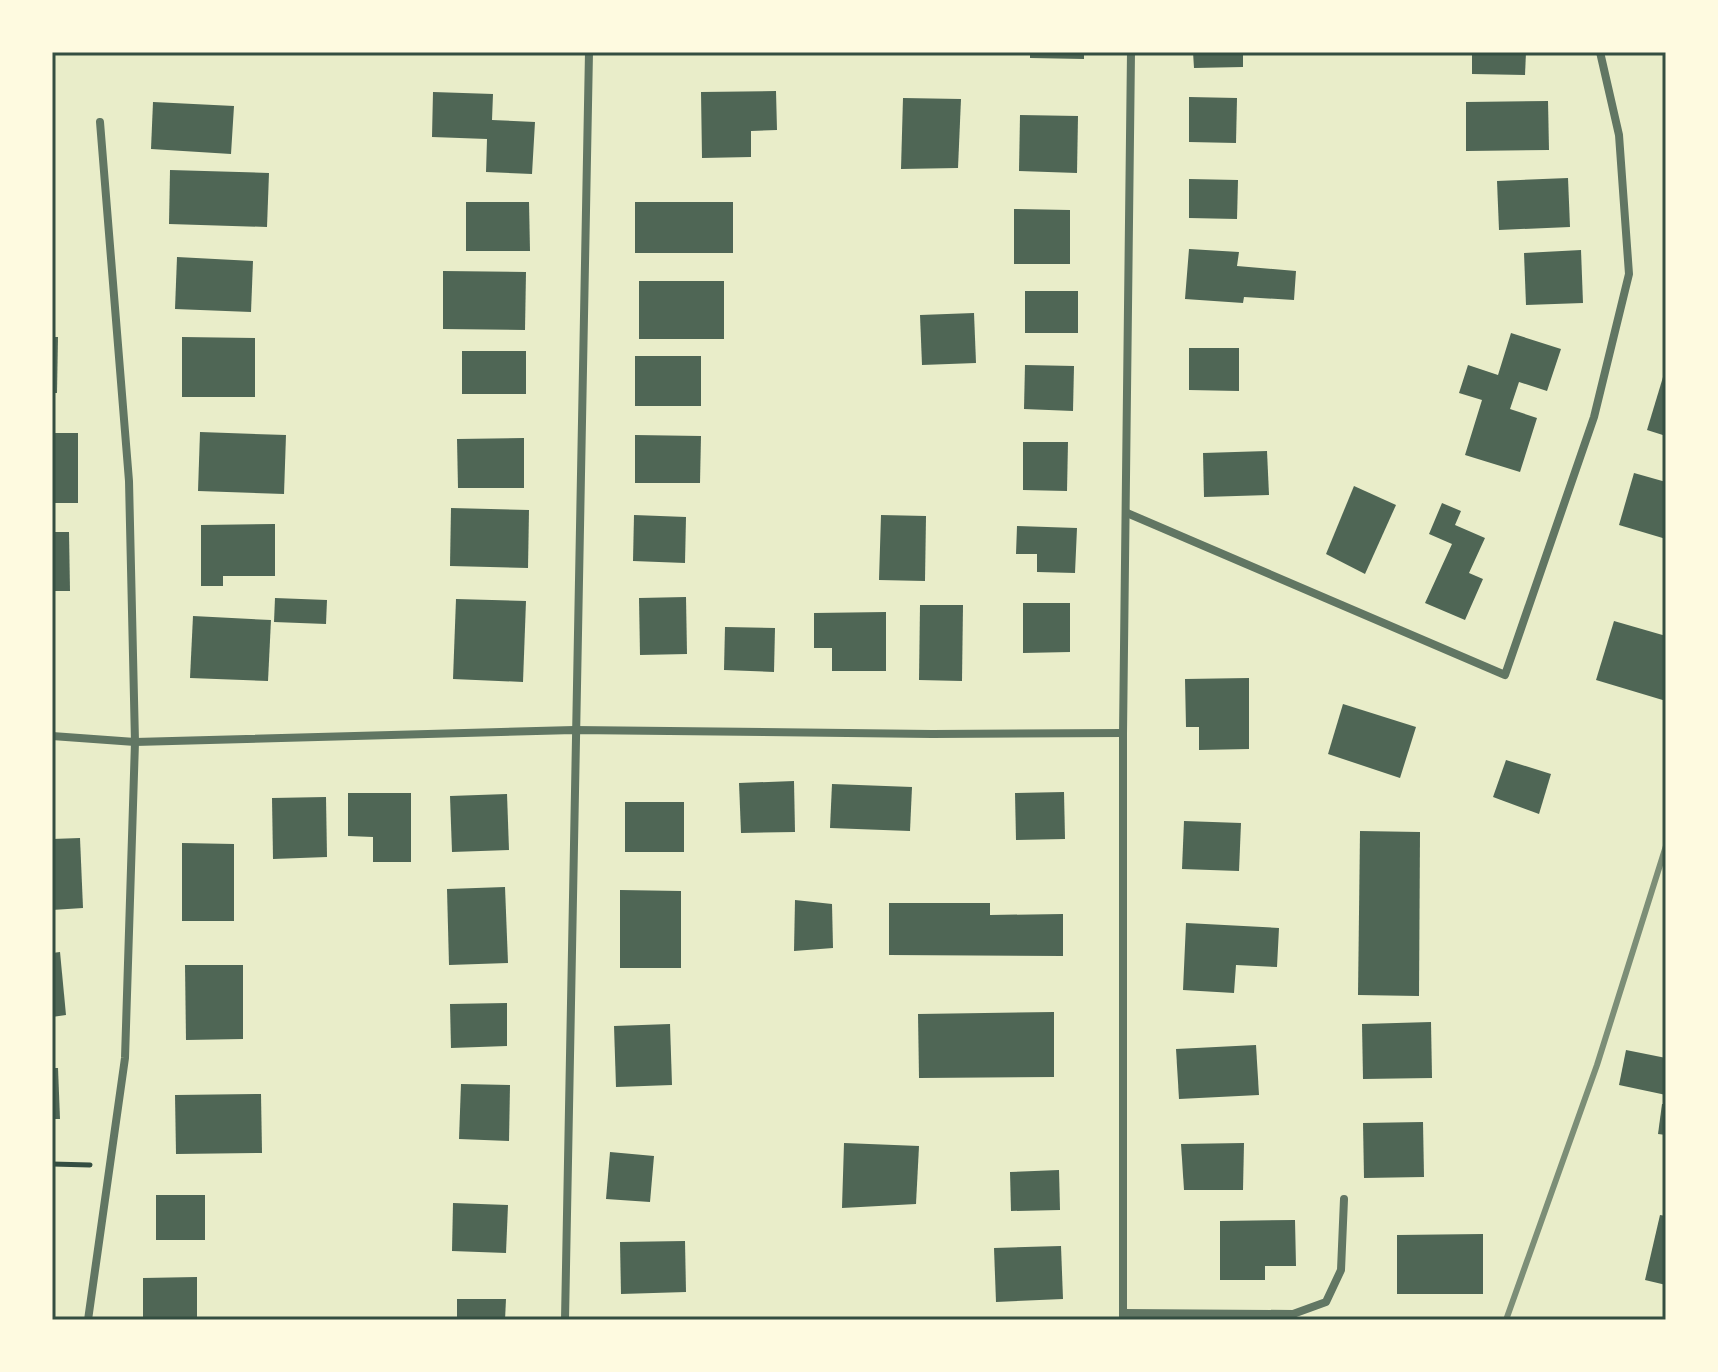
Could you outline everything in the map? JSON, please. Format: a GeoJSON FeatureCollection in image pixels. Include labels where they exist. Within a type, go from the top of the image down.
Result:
{"type":"FeatureCollection","features":[{"type":"Feature","properties":{"kind":"street"},"geometry":{"type":"LineString","coordinates":[[565,1320],[589,52]]}},
{"type":"Feature","properties":{"kind":"street"},"geometry":{"type":"LineString","coordinates":[[1131,52],[1123,733],[1123,1317],[1293,1314],[1326,1302],[1341,1270],[1344,1199]]}},
{"type":"Feature","properties":{"kind":"street"},"geometry":{"type":"LineString","coordinates":[[1127,513],[1505,675],[1594,417],[1629,274],[1619,135],[1600,52]]}},
{"type":"Feature","properties":{"kind":"street"},"geometry":{"type":"LineString","coordinates":[[88,1320],[125,1058],[135,742],[129,481],[100,122]]}},
{"type":"Feature","properties":{"kind":"street"},"geometry":{"type":"LineString","coordinates":[[52,736],[135,742],[574,730],[1123,733]]}},
{"type":"Feature","properties":{"kind":"path"},"geometry":{"type":"LineString","coordinates":[[52,1164],[111,1165]]}},
{"type":"Feature","properties":{"kind":"building"},"geometry":{"type":"Polygon","coordinates":[[[1030,52],[1084,52],[1084,59],[1030,58],[1030,52]]]}},
{"type":"Feature","properties":{"kind":"building"},"geometry":{"type":"Polygon","coordinates":[[[1193,52],[1243,52],[1243,67],[1194,68],[1193,52]]]}},
{"type":"Feature","properties":{"kind":"building"},"geometry":{"type":"Polygon","coordinates":[[[1472,52],[1526,52],[1525,75],[1472,74],[1472,52]]]}},
{"type":"Feature","properties":{"kind":"building"},"geometry":{"type":"Polygon","coordinates":[[[776,91],[777,130],[751,131],[751,157],[702,158],[701,92],[776,91]]]}},
{"type":"Feature","properties":{"kind":"building"},"geometry":{"type":"Polygon","coordinates":[[[433,92],[493,94],[492,120],[535,122],[532,174],[486,172],[487,139],[432,137],[433,92]]]}},
{"type":"Feature","properties":{"kind":"building"},"geometry":{"type":"Polygon","coordinates":[[[1189,97],[1237,98],[1236,143],[1189,142],[1189,97]]]}},
{"type":"Feature","properties":{"kind":"building"},"geometry":{"type":"Polygon","coordinates":[[[903,98],[961,99],[958,168],[901,169],[903,98]]]}},
{"type":"Feature","properties":{"kind":"building"},"geometry":{"type":"Polygon","coordinates":[[[1548,101],[1549,150],[1466,151],[1466,102],[1548,101]]]}},
{"type":"Feature","properties":{"kind":"building"},"geometry":{"type":"Polygon","coordinates":[[[153,102],[234,106],[231,154],[151,149],[153,102]]]}},
{"type":"Feature","properties":{"kind":"building"},"geometry":{"type":"Polygon","coordinates":[[[1020,115],[1078,116],[1077,173],[1019,171],[1020,115]]]}},
{"type":"Feature","properties":{"kind":"building"},"geometry":{"type":"Polygon","coordinates":[[[170,170],[269,173],[267,227],[169,224],[170,170]]]}},
{"type":"Feature","properties":{"kind":"building"},"geometry":{"type":"Polygon","coordinates":[[[1568,178],[1570,227],[1499,230],[1497,181],[1568,178]]]}},
{"type":"Feature","properties":{"kind":"building"},"geometry":{"type":"Polygon","coordinates":[[[1189,179],[1238,180],[1237,219],[1189,218],[1189,179]]]}},
{"type":"Feature","properties":{"kind":"building"},"geometry":{"type":"Polygon","coordinates":[[[466,202],[529,202],[530,251],[466,251],[466,202]]]}},
{"type":"Feature","properties":{"kind":"building"},"geometry":{"type":"Polygon","coordinates":[[[635,202],[733,202],[733,253],[635,253],[635,202]]]}},
{"type":"Feature","properties":{"kind":"building"},"geometry":{"type":"Polygon","coordinates":[[[1014,209],[1070,210],[1070,264],[1014,264],[1014,209]]]}},
{"type":"Feature","properties":{"kind":"building"},"geometry":{"type":"Polygon","coordinates":[[[1189,249],[1239,252],[1237,266],[1296,271],[1294,300],[1244,297],[1243,303],[1185,299],[1189,249]]]}},
{"type":"Feature","properties":{"kind":"building"},"geometry":{"type":"Polygon","coordinates":[[[1581,250],[1583,303],[1526,305],[1524,253],[1581,250]]]}},
{"type":"Feature","properties":{"kind":"building"},"geometry":{"type":"Polygon","coordinates":[[[177,257],[253,261],[251,312],[175,309],[177,257]]]}},
{"type":"Feature","properties":{"kind":"building"},"geometry":{"type":"Polygon","coordinates":[[[443,271],[526,272],[525,330],[443,329],[443,271]]]}},
{"type":"Feature","properties":{"kind":"building"},"geometry":{"type":"Polygon","coordinates":[[[639,281],[724,281],[724,339],[639,339],[639,281]]]}},
{"type":"Feature","properties":{"kind":"building"},"geometry":{"type":"Polygon","coordinates":[[[1025,291],[1078,291],[1078,333],[1025,333],[1025,291]]]}},
{"type":"Feature","properties":{"kind":"building"},"geometry":{"type":"Polygon","coordinates":[[[974,313],[976,363],[922,365],[920,315],[974,313]]]}},
{"type":"Feature","properties":{"kind":"building"},"geometry":{"type":"Polygon","coordinates":[[[1511,333],[1561,349],[1547,391],[1519,382],[1510,409],[1537,418],[1520,472],[1465,455],[1482,400],[1459,393],[1468,365],[1498,375],[1511,333]]]}},
{"type":"Feature","properties":{"kind":"building"},"geometry":{"type":"Polygon","coordinates":[[[52,337],[58,337],[57,393],[52,393],[52,337]]]}},
{"type":"Feature","properties":{"kind":"building"},"geometry":{"type":"Polygon","coordinates":[[[182,337],[255,338],[255,397],[182,397],[182,337]]]}},
{"type":"Feature","properties":{"kind":"building"},"geometry":{"type":"Polygon","coordinates":[[[1189,348],[1239,348],[1239,391],[1189,390],[1189,348]]]}},
{"type":"Feature","properties":{"kind":"building"},"geometry":{"type":"Polygon","coordinates":[[[462,351],[526,351],[526,394],[462,394],[462,351]]]}},
{"type":"Feature","properties":{"kind":"building"},"geometry":{"type":"Polygon","coordinates":[[[635,356],[701,356],[701,406],[635,406],[635,356]]]}},
{"type":"Feature","properties":{"kind":"building"},"geometry":{"type":"Polygon","coordinates":[[[1025,365],[1074,366],[1073,411],[1024,409],[1025,365]]]}},
{"type":"Feature","properties":{"kind":"building"},"geometry":{"type":"Polygon","coordinates":[[[1663,377],[1666,378],[1666,436],[1647,430],[1663,377]]]}},
{"type":"Feature","properties":{"kind":"building"},"geometry":{"type":"Polygon","coordinates":[[[200,432],[286,435],[284,494],[198,491],[200,432]]]}},
{"type":"Feature","properties":{"kind":"building"},"geometry":{"type":"Polygon","coordinates":[[[52,433],[78,433],[78,503],[52,503],[52,433]]]}},
{"type":"Feature","properties":{"kind":"building"},"geometry":{"type":"Polygon","coordinates":[[[635,435],[701,436],[700,483],[635,483],[635,435]]]}},
{"type":"Feature","properties":{"kind":"building"},"geometry":{"type":"Polygon","coordinates":[[[524,438],[524,488],[458,488],[457,439],[524,438]]]}},
{"type":"Feature","properties":{"kind":"building"},"geometry":{"type":"Polygon","coordinates":[[[1023,442],[1068,442],[1067,491],[1023,490],[1023,442]]]}},
{"type":"Feature","properties":{"kind":"building"},"geometry":{"type":"Polygon","coordinates":[[[1267,451],[1269,495],[1204,497],[1203,453],[1267,451]]]}},
{"type":"Feature","properties":{"kind":"building"},"geometry":{"type":"Polygon","coordinates":[[[1634,473],[1666,482],[1666,539],[1619,525],[1634,473]]]}},
{"type":"Feature","properties":{"kind":"building"},"geometry":{"type":"Polygon","coordinates":[[[1354,486],[1396,505],[1365,574],[1326,554],[1354,486]]]}},
{"type":"Feature","properties":{"kind":"building"},"geometry":{"type":"Polygon","coordinates":[[[1442,503],[1461,511],[1455,525],[1485,538],[1469,573],[1483,579],[1465,620],[1425,603],[1452,544],[1429,534],[1442,503]]]}},
{"type":"Feature","properties":{"kind":"building"},"geometry":{"type":"Polygon","coordinates":[[[451,508],[529,510],[528,568],[450,566],[451,508]]]}},
{"type":"Feature","properties":{"kind":"building"},"geometry":{"type":"Polygon","coordinates":[[[634,515],[686,517],[685,563],[633,561],[634,515]]]}},
{"type":"Feature","properties":{"kind":"building"},"geometry":{"type":"Polygon","coordinates":[[[881,515],[926,516],[925,581],[879,580],[881,515]]]}},
{"type":"Feature","properties":{"kind":"building"},"geometry":{"type":"Polygon","coordinates":[[[275,524],[275,576],[223,576],[223,586],[201,586],[201,525],[275,524]]]}},
{"type":"Feature","properties":{"kind":"building"},"geometry":{"type":"Polygon","coordinates":[[[1017,526],[1077,528],[1075,573],[1037,572],[1037,554],[1016,554],[1017,526]]]}},
{"type":"Feature","properties":{"kind":"building"},"geometry":{"type":"Polygon","coordinates":[[[52,532],[69,532],[70,591],[52,591],[52,532]]]}},
{"type":"Feature","properties":{"kind":"building"},"geometry":{"type":"Polygon","coordinates":[[[686,597],[687,654],[640,655],[639,598],[686,597]]]}},
{"type":"Feature","properties":{"kind":"building"},"geometry":{"type":"Polygon","coordinates":[[[275,598],[327,600],[326,624],[274,622],[275,598]]]}},
{"type":"Feature","properties":{"kind":"building"},"geometry":{"type":"Polygon","coordinates":[[[456,599],[526,601],[523,682],[453,679],[456,599]]]}},
{"type":"Feature","properties":{"kind":"building"},"geometry":{"type":"Polygon","coordinates":[[[1023,603],[1070,603],[1070,652],[1023,653],[1023,603]]]}},
{"type":"Feature","properties":{"kind":"building"},"geometry":{"type":"Polygon","coordinates":[[[920,605],[963,605],[962,681],[919,680],[920,605]]]}},
{"type":"Feature","properties":{"kind":"building"},"geometry":{"type":"Polygon","coordinates":[[[886,612],[886,671],[832,671],[832,648],[814,648],[814,613],[886,612]]]}},
{"type":"Feature","properties":{"kind":"building"},"geometry":{"type":"Polygon","coordinates":[[[193,616],[271,620],[268,681],[190,678],[193,616]]]}},
{"type":"Feature","properties":{"kind":"building"},"geometry":{"type":"Polygon","coordinates":[[[1614,621],[1666,636],[1666,701],[1596,680],[1614,621]]]}},
{"type":"Feature","properties":{"kind":"building"},"geometry":{"type":"Polygon","coordinates":[[[725,627],[775,628],[774,672],[724,670],[725,627]]]}},
{"type":"Feature","properties":{"kind":"building"},"geometry":{"type":"Polygon","coordinates":[[[1249,678],[1249,749],[1199,750],[1199,727],[1186,727],[1185,679],[1249,678]]]}},
{"type":"Feature","properties":{"kind":"building"},"geometry":{"type":"Polygon","coordinates":[[[1343,704],[1416,727],[1400,778],[1328,754],[1343,704]]]}},
{"type":"Feature","properties":{"kind":"building"},"geometry":{"type":"Polygon","coordinates":[[[1506,760],[1551,774],[1539,814],[1493,797],[1506,760]]]}},
{"type":"Feature","properties":{"kind":"building"},"geometry":{"type":"Polygon","coordinates":[[[794,781],[795,832],[741,833],[739,783],[794,781]]]}},
{"type":"Feature","properties":{"kind":"building"},"geometry":{"type":"Polygon","coordinates":[[[832,784],[912,787],[910,831],[830,828],[832,784]]]}},
{"type":"Feature","properties":{"kind":"building"},"geometry":{"type":"Polygon","coordinates":[[[1064,792],[1065,839],[1016,840],[1015,793],[1064,792]]]}},
{"type":"Feature","properties":{"kind":"building"},"geometry":{"type":"Polygon","coordinates":[[[348,793],[411,793],[411,862],[373,862],[373,837],[348,836],[348,793]]]}},
{"type":"Feature","properties":{"kind":"building"},"geometry":{"type":"Polygon","coordinates":[[[507,794],[509,850],[452,852],[450,796],[507,794]]]}},
{"type":"Feature","properties":{"kind":"building"},"geometry":{"type":"Polygon","coordinates":[[[326,797],[327,857],[273,859],[272,798],[326,797]]]}},
{"type":"Feature","properties":{"kind":"building"},"geometry":{"type":"Polygon","coordinates":[[[625,802],[684,802],[684,852],[625,852],[625,802]]]}},
{"type":"Feature","properties":{"kind":"building"},"geometry":{"type":"Polygon","coordinates":[[[1184,821],[1241,823],[1239,871],[1182,869],[1184,821]]]}},
{"type":"Feature","properties":{"kind":"building"},"geometry":{"type":"Polygon","coordinates":[[[1360,831],[1420,832],[1419,996],[1358,995],[1360,831]]]}},
{"type":"Feature","properties":{"kind":"building"},"geometry":{"type":"Polygon","coordinates":[[[80,838],[83,908],[52,910],[52,839],[80,838]]]}},
{"type":"Feature","properties":{"kind":"building"},"geometry":{"type":"Polygon","coordinates":[[[182,843],[234,844],[234,921],[182,921],[182,843]]]}},
{"type":"Feature","properties":{"kind":"building"},"geometry":{"type":"Polygon","coordinates":[[[505,887],[508,963],[449,965],[447,889],[505,887]]]}},
{"type":"Feature","properties":{"kind":"building"},"geometry":{"type":"Polygon","coordinates":[[[620,890],[681,891],[681,968],[620,968],[620,890]]]}},
{"type":"Feature","properties":{"kind":"building"},"geometry":{"type":"Polygon","coordinates":[[[795,900],[832,904],[833,948],[794,951],[795,900]]]}},
{"type":"Feature","properties":{"kind":"building"},"geometry":{"type":"Polygon","coordinates":[[[889,903],[990,903],[990,915],[1063,914],[1063,956],[889,955],[889,903]]]}},
{"type":"Feature","properties":{"kind":"building"},"geometry":{"type":"Polygon","coordinates":[[[1186,923],[1279,928],[1277,967],[1236,965],[1234,993],[1183,990],[1186,923]]]}},
{"type":"Feature","properties":{"kind":"building"},"geometry":{"type":"Polygon","coordinates":[[[60,952],[66,1015],[52,1017],[52,953],[60,952]]]}},
{"type":"Feature","properties":{"kind":"building"},"geometry":{"type":"Polygon","coordinates":[[[185,965],[243,965],[243,1039],[186,1040],[185,965]]]}},
{"type":"Feature","properties":{"kind":"building"},"geometry":{"type":"Polygon","coordinates":[[[507,1003],[507,1046],[451,1048],[450,1004],[507,1003]]]}},
{"type":"Feature","properties":{"kind":"building"},"geometry":{"type":"Polygon","coordinates":[[[1054,1012],[1054,1077],[919,1078],[918,1014],[1054,1012]]]}},
{"type":"Feature","properties":{"kind":"building"},"geometry":{"type":"Polygon","coordinates":[[[1431,1022],[1432,1078],[1363,1079],[1362,1024],[1431,1022]]]}},
{"type":"Feature","properties":{"kind":"building"},"geometry":{"type":"Polygon","coordinates":[[[670,1024],[672,1085],[616,1087],[614,1026],[670,1024]]]}},
{"type":"Feature","properties":{"kind":"building"},"geometry":{"type":"Polygon","coordinates":[[[1256,1045],[1259,1095],[1179,1099],[1176,1049],[1256,1045]]]}},
{"type":"Feature","properties":{"kind":"building"},"geometry":{"type":"Polygon","coordinates":[[[1626,1050],[1666,1058],[1666,1095],[1619,1085],[1626,1050]]]}},
{"type":"Feature","properties":{"kind":"building"},"geometry":{"type":"Polygon","coordinates":[[[52,1068],[58,1068],[60,1119],[52,1119],[52,1068]]]}},
{"type":"Feature","properties":{"kind":"building"},"geometry":{"type":"Polygon","coordinates":[[[461,1084],[510,1085],[509,1141],[459,1139],[461,1084]]]}},
{"type":"Feature","properties":{"kind":"building"},"geometry":{"type":"Polygon","coordinates":[[[261,1094],[262,1153],[176,1154],[175,1095],[261,1094]]]}},
{"type":"Feature","properties":{"kind":"building"},"geometry":{"type":"Polygon","coordinates":[[[1662,1104],[1666,1104],[1666,1135],[1658,1134],[1662,1104]]]}},
{"type":"Feature","properties":{"kind":"building"},"geometry":{"type":"Polygon","coordinates":[[[1423,1122],[1424,1177],[1364,1178],[1363,1123],[1423,1122]]]}},
{"type":"Feature","properties":{"kind":"building"},"geometry":{"type":"Polygon","coordinates":[[[844,1143],[919,1146],[916,1204],[842,1208],[844,1143]]]}},
{"type":"Feature","properties":{"kind":"building"},"geometry":{"type":"Polygon","coordinates":[[[1244,1143],[1243,1190],[1184,1190],[1181,1144],[1244,1143]]]}},
{"type":"Feature","properties":{"kind":"building"},"geometry":{"type":"Polygon","coordinates":[[[610,1152],[654,1156],[650,1202],[606,1199],[610,1152]]]}},
{"type":"Feature","properties":{"kind":"building"},"geometry":{"type":"Polygon","coordinates":[[[1059,1170],[1060,1210],[1011,1211],[1010,1172],[1059,1170]]]}},
{"type":"Feature","properties":{"kind":"building"},"geometry":{"type":"Polygon","coordinates":[[[156,1195],[205,1195],[205,1240],[156,1240],[156,1195]]]}},
{"type":"Feature","properties":{"kind":"building"},"geometry":{"type":"Polygon","coordinates":[[[453,1203],[508,1205],[506,1253],[452,1251],[453,1203]]]}},
{"type":"Feature","properties":{"kind":"building"},"geometry":{"type":"Polygon","coordinates":[[[1660,1215],[1666,1216],[1666,1285],[1645,1280],[1660,1215]]]}},
{"type":"Feature","properties":{"kind":"building"},"geometry":{"type":"Polygon","coordinates":[[[1295,1220],[1296,1266],[1265,1266],[1265,1280],[1220,1280],[1220,1221],[1295,1220]]]}},
{"type":"Feature","properties":{"kind":"building"},"geometry":{"type":"Polygon","coordinates":[[[1483,1234],[1483,1294],[1397,1294],[1397,1235],[1483,1234]]]}},
{"type":"Feature","properties":{"kind":"building"},"geometry":{"type":"Polygon","coordinates":[[[685,1241],[686,1292],[621,1294],[620,1242],[685,1241]]]}},
{"type":"Feature","properties":{"kind":"building"},"geometry":{"type":"Polygon","coordinates":[[[1061,1246],[1063,1299],[996,1302],[994,1248],[1061,1246]]]}},
{"type":"Feature","properties":{"kind":"building"},"geometry":{"type":"Polygon","coordinates":[[[197,1277],[197,1320],[143,1320],[143,1278],[197,1277]]]}},
{"type":"Feature","properties":{"kind":"building"},"geometry":{"type":"Polygon","coordinates":[[[457,1299],[506,1299],[505,1320],[457,1320],[457,1299]]]}},
{"type":"Feature","properties":{"kind":"railway"},"geometry":{"type":"LineString","coordinates":[[1506,1320],[1597,1065],[1666,846]]}}]}
